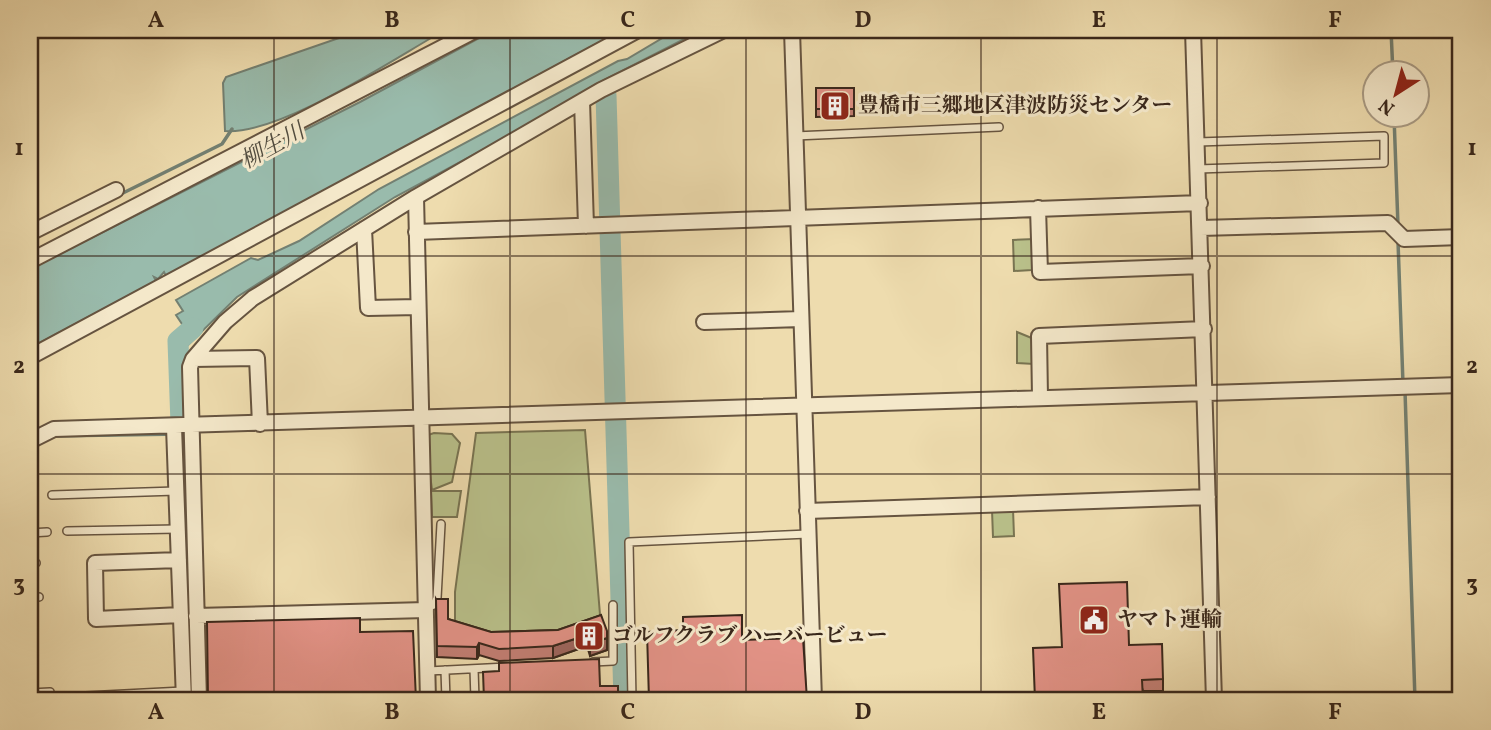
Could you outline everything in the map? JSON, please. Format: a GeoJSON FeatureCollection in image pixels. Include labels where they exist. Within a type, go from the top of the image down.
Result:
{"type":"FeatureCollection","features":[{"type":"Feature","properties":{"kind":"street"},"geometry":{"type":"LineString","coordinates":[[30,261],[476,30]]}},
{"type":"Feature","properties":{"kind":"street"},"geometry":{"type":"LineString","coordinates":[[30,357],[638,30]]}},
{"type":"Feature","properties":{"kind":"street"},"geometry":{"type":"LineString","coordinates":[[199,700],[179,560],[177,491],[180,430],[193,359],[225,322],[253,298],[364,229],[582,101],[724,30]]}},
{"type":"Feature","properties":{"kind":"street"},"geometry":{"type":"LineString","coordinates":[[792,30],[814,700]]}},
{"type":"Feature","properties":{"kind":"street"},"geometry":{"type":"LineString","coordinates":[[1193,30],[1214,700]]}},
{"type":"Feature","properties":{"kind":"street"},"geometry":{"type":"LineString","coordinates":[[582,101],[586,226]]}},
{"type":"Feature","properties":{"kind":"street"},"geometry":{"type":"LineString","coordinates":[[30,233],[116,190]]}},
{"type":"Feature","properties":{"kind":"street"},"geometry":{"type":"LineString","coordinates":[[416,197],[428,700]]}},
{"type":"Feature","properties":{"kind":"street"},"geometry":{"type":"LineString","coordinates":[[416,232],[1200,203]]}},
{"type":"Feature","properties":{"kind":"street"},"geometry":{"type":"LineString","coordinates":[[1038,208],[1040,272],[1202,266]]}},
{"type":"Feature","properties":{"kind":"street"},"geometry":{"type":"LineString","coordinates":[[1201,228],[1388,223],[1404,239],[1461,237]]}},
{"type":"Feature","properties":{"kind":"street"},"geometry":{"type":"LineString","coordinates":[[364,229],[369,308],[418,307]]}},
{"type":"Feature","properties":{"kind":"street"},"geometry":{"type":"LineString","coordinates":[[704,322],[801,319]]}},
{"type":"Feature","properties":{"kind":"street"},"geometry":{"type":"LineString","coordinates":[[1040,397],[1039,336],[1204,329]]}},
{"type":"Feature","properties":{"kind":"street"},"geometry":{"type":"LineString","coordinates":[[193,359],[257,358],[260,424]]}},
{"type":"Feature","properties":{"kind":"street"},"geometry":{"type":"LineString","coordinates":[[30,441],[54,429],[180,430],[421,418],[1461,385]]}},
{"type":"Feature","properties":{"kind":"street"},"geometry":{"type":"LineString","coordinates":[[180,430],[189,616],[183,696]]}},
{"type":"Feature","properties":{"kind":"street"},"geometry":{"type":"LineString","coordinates":[[807,510],[1208,497]]}},
{"type":"Feature","properties":{"kind":"street"},"geometry":{"type":"LineString","coordinates":[[179,560],[95,563],[96,619],[426,609]]}},
{"type":"Feature","properties":{"kind":"lane"},"geometry":{"type":"LineString","coordinates":[[795,136],[999,127]]}},
{"type":"Feature","properties":{"kind":"lane"},"geometry":{"type":"LineString","coordinates":[[1198,142],[1384,136],[1384,163],[1198,169]]}},
{"type":"Feature","properties":{"kind":"lane"},"geometry":{"type":"LineString","coordinates":[[30,441],[33,495]]}},
{"type":"Feature","properties":{"kind":"lane"},"geometry":{"type":"LineString","coordinates":[[52,495],[177,491]]}},
{"type":"Feature","properties":{"kind":"lane"},"geometry":{"type":"LineString","coordinates":[[426,609],[434,605],[437,598],[441,524]]}},
{"type":"Feature","properties":{"kind":"lane"},"geometry":{"type":"LineString","coordinates":[[67,531],[178,528]]}},
{"type":"Feature","properties":{"kind":"lane"},"geometry":{"type":"LineString","coordinates":[[30,533],[47,532]]}},
{"type":"Feature","properties":{"kind":"lane"},"geometry":{"type":"LineString","coordinates":[[622,660],[629,542],[808,534]]}},
{"type":"Feature","properties":{"kind":"lane"},"geometry":{"type":"LineString","coordinates":[[30,597],[39,597]]}},
{"type":"Feature","properties":{"kind":"lane"},"geometry":{"type":"LineString","coordinates":[[612,605],[632,700]]}},
{"type":"Feature","properties":{"kind":"lane"},"geometry":{"type":"LineString","coordinates":[[585,662],[622,660]]}},
{"type":"Feature","properties":{"kind":"lane"},"geometry":{"type":"LineString","coordinates":[[428,671],[516,666]]}},
{"type":"Feature","properties":{"kind":"lane"},"geometry":{"type":"LineString","coordinates":[[474,669],[475,700]]}},
{"type":"Feature","properties":{"kind":"lane"},"geometry":{"type":"LineString","coordinates":[[446,670],[446,700]]}},
{"type":"Feature","properties":{"kind":"lane"},"geometry":{"type":"LineString","coordinates":[[30,692],[50,692]]}},
{"type":"Feature","properties":{"kind":"lane"},"geometry":{"type":"LineString","coordinates":[[66,696],[183,696]]}},
{"type":"Feature","properties":{"kind":"green space"},"geometry":{"type":"Polygon","coordinates":[[[1034,239],[1035,267],[1032,270],[1014,271],[1013,240],[1034,239]]]}},
{"type":"Feature","properties":{"kind":"green space"},"geometry":{"type":"Polygon","coordinates":[[[1017,332],[1034,339],[1034,364],[1017,363],[1017,332]]]}},
{"type":"Feature","properties":{"kind":"green space"},"geometry":{"type":"Polygon","coordinates":[[[585,430],[601,627],[558,642],[455,633],[455,592],[476,433],[585,430]]]}},
{"type":"Feature","properties":{"kind":"green space"},"geometry":{"type":"Polygon","coordinates":[[[434,433],[452,434],[460,443],[452,482],[432,490],[425,436],[434,433]]]}},
{"type":"Feature","properties":{"kind":"green space"},"geometry":{"type":"Polygon","coordinates":[[[431,491],[461,491],[457,517],[432,517],[431,491]]]}},
{"type":"Feature","properties":{"kind":"green space"},"geometry":{"type":"Polygon","coordinates":[[[1013,509],[1014,536],[993,537],[992,510],[1013,509]]]}},
{"type":"Feature","properties":{"kind":"water"},"geometry":{"type":"Polygon","coordinates":[[[362,30],[445,30],[306,108],[248,129],[225,131],[223,83],[226,77],[362,30]]]}},
{"type":"Feature","properties":{"kind":"water","name":"柳生川"},"geometry":{"type":"Polygon","coordinates":[[[494,30],[622,30],[166,276],[164,272],[158,279],[154,277],[156,281],[30,348],[30,269],[360,102],[494,30]]]}},
{"type":"Feature","properties":{"kind":"water"},"geometry":{"type":"Polygon","coordinates":[[[676,30],[702,30],[596,84],[527,126],[395,197],[237,297],[184,349],[176,348],[174,335],[184,327],[176,315],[183,311],[176,300],[251,258],[258,260],[299,241],[379,189],[618,61],[627,59],[676,30]]]}},
{"type":"Feature","properties":{"kind":"building","name":"豊橋市三郷地区津波防災センター"},"geometry":{"type":"Polygon","coordinates":[[[816,88],[854,88],[854,109],[816,109],[816,88]]]}},
{"type":"Feature","properties":{"kind":"building"},"geometry":{"type":"Polygon","coordinates":[[[1127,582],[1129,645],[1162,644],[1163,679],[1142,680],[1143,700],[1035,700],[1033,648],[1062,647],[1059,584],[1127,582]]]}},
{"type":"Feature","properties":{"kind":"building"},"geometry":{"type":"Polygon","coordinates":[[[436,599],[448,599],[448,619],[491,632],[558,630],[601,615],[607,638],[590,644],[587,635],[553,646],[499,649],[479,643],[477,647],[437,646],[436,599]]]}},
{"type":"Feature","properties":{"kind":"building"},"geometry":{"type":"Polygon","coordinates":[[[742,615],[742,640],[803,638],[807,700],[649,700],[647,632],[683,630],[683,617],[742,615]]]}},
{"type":"Feature","properties":{"kind":"building"},"geometry":{"type":"Polygon","coordinates":[[[360,618],[360,632],[413,631],[416,700],[208,700],[207,622],[360,618]]]}},
{"type":"Feature","properties":{"kind":"building"},"geometry":{"type":"Polygon","coordinates":[[[599,659],[600,686],[618,686],[618,700],[484,700],[483,672],[499,671],[499,663],[599,659]]]}},
{"type":"Feature","properties":{"kind":"waterway"},"geometry":{"type":"LineString","coordinates":[[1391,30],[1392,60]]}},
{"type":"Feature","properties":{"kind":"waterway"},"geometry":{"type":"LineString","coordinates":[[606,95],[624,700]]}},
{"type":"Feature","properties":{"kind":"waterway"},"geometry":{"type":"LineString","coordinates":[[119,195],[222,144],[232,129]]}},
{"type":"Feature","properties":{"kind":"waterway"},"geometry":{"type":"LineString","coordinates":[[1395,130],[1398,226]]}},
{"type":"Feature","properties":{"kind":"waterway"},"geometry":{"type":"LineString","coordinates":[[1398,241],[1403,384]]}},
{"type":"Feature","properties":{"kind":"waterway"},"geometry":{"type":"LineString","coordinates":[[186,562],[178,341],[193,328]]}},
{"type":"Feature","properties":{"kind":"waterway"},"geometry":{"type":"LineString","coordinates":[[1405,391],[1415,700]]}},
{"type":"Feature","properties":{"kind":"waterway"},"geometry":{"type":"LineString","coordinates":[[50,436],[182,434]]}},
{"type":"Feature","properties":{"kind":"place","name":"豊橋市三郷地区津波防災センター"},"geometry":{"type":"Point","coordinates":[835,106]}},
{"type":"Feature","properties":{"kind":"place","name":"ヤマト運輸"},"geometry":{"type":"Point","coordinates":[1094,620]}},
{"type":"Feature","properties":{"kind":"place","name":"ゴルフクラブ ハーバービュー"},"geometry":{"type":"Point","coordinates":[589,636]}}]}
